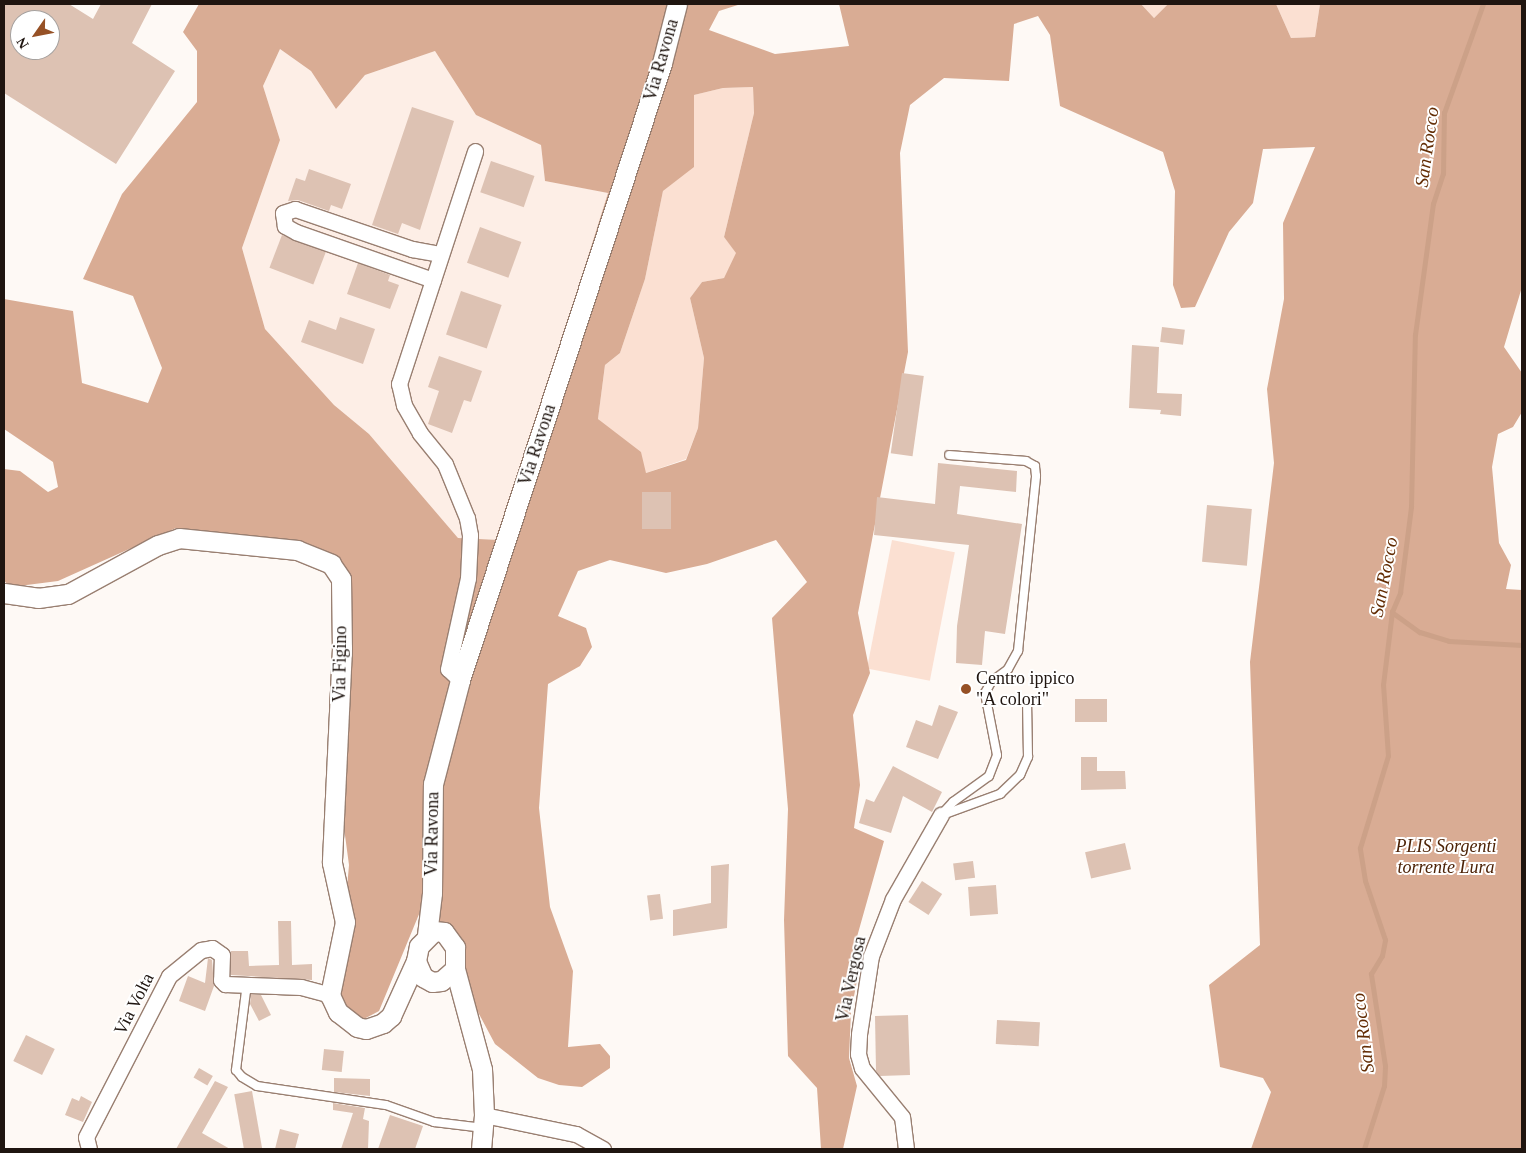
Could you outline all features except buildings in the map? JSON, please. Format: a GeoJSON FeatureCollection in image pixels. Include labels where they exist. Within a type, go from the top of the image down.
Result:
{"type":"FeatureCollection","features":[{"type":"Feature","properties":{"kind":"street","name":"Via Ravona"},"geometry":{"type":"LineString","coordinates":[[435,934],[432,893],[433,784],[460,680],[662,63],[677,4]]}},
{"type":"Feature","properties":{"kind":"street"},"geometry":{"type":"LineString","coordinates":[[460,680],[448,669],[468,578],[470,535],[467,518],[445,464],[420,433],[404,405],[399,384],[475,151]]}},
{"type":"Feature","properties":{"kind":"street"},"geometry":{"type":"LineString","coordinates":[[433,280],[285,226],[283,213],[295,209],[412,249],[442,254]]}},
{"type":"Feature","properties":{"kind":"street"},"geometry":{"type":"LineString","coordinates":[[338,246],[345,226]]}},
{"type":"Feature","properties":{"kind":"street","name":"Via Figino"},"geometry":{"type":"LineString","coordinates":[[4,592],[38,598],[68,594],[158,545],[179,538],[297,550],[331,564],[341,579],[342,648],[332,863],[345,922],[330,995]]}},
{"type":"Feature","properties":{"kind":"street","name":"Via Vergosa"},"geometry":{"type":"LineString","coordinates":[[906,1149],[902,1117],[862,1068],[858,1054],[858,1034],[871,956],[893,899],[940,815]]}},
{"type":"Feature","properties":{"kind":"street"},"geometry":{"type":"LineString","coordinates":[[330,995],[338,1012],[348,1022],[366,1029],[383,1023],[391,1016],[406,987],[420,946],[435,934],[455,947],[456,969],[468,1022],[482,1069],[484,1121],[481,1149]]}},
{"type":"Feature","properties":{"kind":"street","name":"Via Volta"},"geometry":{"type":"LineString","coordinates":[[89,1149],[86,1137],[176,968],[200,950],[212,948],[222,955],[221,980],[225,984],[301,987],[330,995]]}},
{"type":"Feature","properties":{"kind":"street"},"geometry":{"type":"LineString","coordinates":[[416,961],[468,1022]]}},
{"type":"Feature","properties":{"kind":"street"},"geometry":{"type":"LineString","coordinates":[[406,987],[432,981],[441,981],[456,969]]}},
{"type":"Feature","properties":{"kind":"street"},"geometry":{"type":"LineString","coordinates":[[484,1121],[576,1134],[603,1149]]}},
{"type":"Feature","properties":{"kind":"lane"},"geometry":{"type":"LineString","coordinates":[[940,815],[953,802],[989,776],[997,755],[985,693],[991,682],[1008,669],[1018,651],[1036,476],[1035,466],[1026,461],[949,455]]}},
{"type":"Feature","properties":{"kind":"lane"},"geometry":{"type":"LineString","coordinates":[[940,815],[1000,794],[1020,775],[1028,757],[1027,701]]}},
{"type":"Feature","properties":{"kind":"lane"},"geometry":{"type":"LineString","coordinates":[[258,984],[246,991],[236,1070],[242,1077],[257,1086],[386,1105],[434,1122],[484,1121]]}},
{"type":"Feature","properties":{"kind":"shaded area"},"geometry":{"type":"Polygon","coordinates":[[[1141,4],[1168,4],[1154,18],[1141,4]]]}},
{"type":"Feature","properties":{"kind":"shaded area"},"geometry":{"type":"Polygon","coordinates":[[[1276,4],[1320,4],[1315,37],[1291,38],[1276,4]]]}},
{"type":"Feature","properties":{"kind":"shaded area"},"geometry":{"type":"Polygon","coordinates":[[[280,49],[311,71],[336,109],[365,75],[435,51],[476,115],[541,145],[545,181],[609,193],[499,540],[458,538],[369,434],[334,405],[265,329],[242,248],[280,140],[263,86],[280,49]]]}},
{"type":"Feature","properties":{"kind":"shaded area"},"geometry":{"type":"Polygon","coordinates":[[[753,87],[754,113],[724,237],[737,253],[724,278],[702,282],[690,298],[704,358],[698,428],[686,459],[646,473],[598,419],[605,365],[620,353],[645,279],[663,191],[694,166],[694,95],[723,88],[753,87]]]}},
{"type":"Feature","properties":{"kind":"shaded area"},"geometry":{"type":"Polygon","coordinates":[[[892,540],[955,552],[930,681],[867,669],[892,540]]]}},
{"type":"Feature","properties":{"kind":"green space","name":"PLIS Sorgenti torrente Lura"},"geometry":{"type":"Polygon","coordinates":[[[199,4],[741,4],[719,11],[709,30],[775,54],[849,46],[839,4],[1141,4],[1154,18],[1168,4],[1276,4],[1291,38],[1315,37],[1320,4],[1522,4],[1522,287],[1504,347],[1522,373],[1522,412],[1513,427],[1498,434],[1492,467],[1499,543],[1511,565],[1506,589],[1522,590],[1522,1149],[1251,1149],[1271,1092],[1263,1078],[1220,1067],[1209,985],[1260,945],[1250,662],[1274,463],[1267,389],[1284,299],[1283,223],[1315,147],[1263,149],[1253,203],[1229,232],[1195,307],[1181,308],[1173,285],[1175,191],[1163,152],[1060,106],[1050,35],[1038,16],[1014,24],[1009,81],[944,78],[910,105],[900,153],[908,352],[858,613],[870,673],[853,715],[860,785],[854,828],[884,841],[853,951],[859,970],[851,1012],[849,1058],[857,1086],[843,1149],[821,1149],[817,1088],[788,1056],[784,920],[788,809],[772,618],[807,582],[776,540],[707,564],[666,573],[610,560],[578,571],[558,616],[586,628],[592,647],[580,666],[548,684],[539,808],[550,907],[573,971],[568,1047],[600,1044],[610,1056],[610,1068],[582,1087],[559,1085],[538,1078],[495,1044],[422,907],[379,1011],[364,1019],[345,1007],[338,991],[349,865],[344,828],[348,571],[303,542],[176,528],[58,581],[11,587],[4,581],[4,469],[20,471],[48,492],[58,487],[53,462],[4,429],[4,299],[73,311],[82,383],[148,403],[162,368],[133,296],[83,279],[122,194],[197,102],[197,51],[183,32],[199,4]],[[280,49],[263,86],[280,140],[242,248],[265,329],[334,405],[369,434],[458,538],[499,540],[608,193],[545,181],[541,145],[476,115],[435,51],[365,75],[336,109],[311,71],[280,49]],[[753,87],[723,88],[694,95],[694,167],[663,191],[645,279],[620,353],[605,365],[598,419],[641,452],[646,473],[686,460],[698,428],[704,358],[690,298],[702,282],[724,278],[736,253],[724,237],[754,113],[753,87]]]}},
{"type":"Feature","properties":{"kind":"waterway","name":"San Rocco"},"geometry":{"type":"LineString","coordinates":[[1364,1149],[1384,1086],[1385,1066],[1371,974],[1382,956],[1385,940],[1365,881],[1360,848],[1388,756],[1383,685],[1392,612],[1400,593],[1411,507],[1415,335],[1433,204],[1443,174],[1444,113],[1483,4]]}},
{"type":"Feature","properties":{"kind":"waterway"},"geometry":{"type":"LineString","coordinates":[[1392,612],[1420,632],[1449,641],[1522,645]]}},
{"type":"Feature","properties":{"kind":"place","name":"Centro ippico \"A colori\""},"geometry":{"type":"Point","coordinates":[966,689]}}]}
